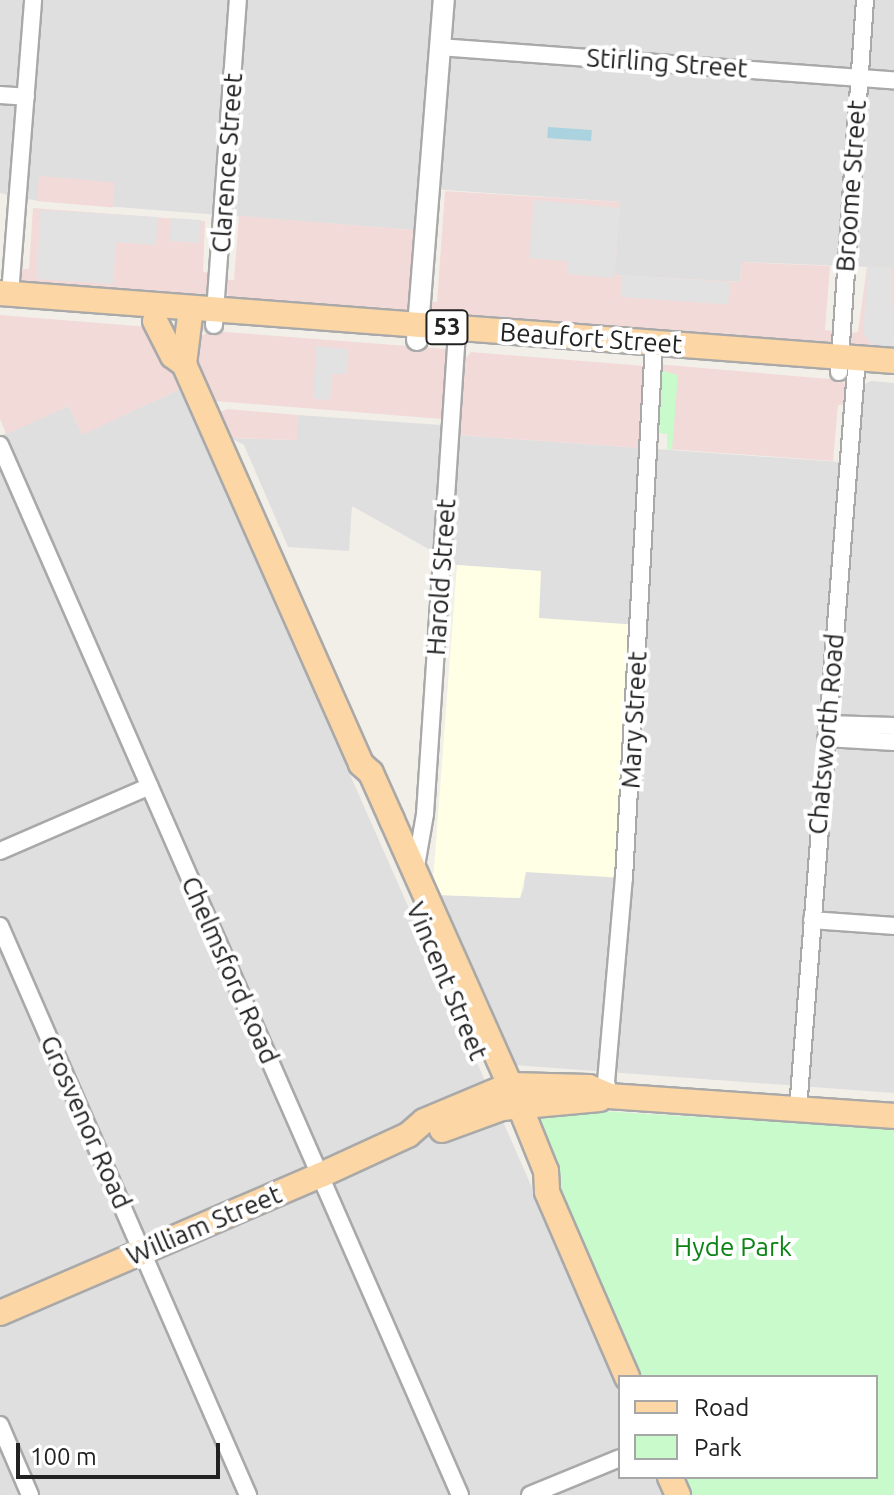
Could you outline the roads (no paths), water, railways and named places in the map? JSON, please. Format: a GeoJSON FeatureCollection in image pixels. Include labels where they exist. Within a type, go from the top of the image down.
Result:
{"type":"FeatureCollection","features":[{"type":"Feature","properties":{"kind":"main road","name":"Beaufort Street"},"geometry":{"type":"LineString","coordinates":[[3,299],[155,321],[190,316]]}},
{"type":"Feature","properties":{"kind":"main road","name":"Beaufort Street"},"geometry":{"type":"LineString","coordinates":[[3,299],[215,318],[848,365],[894,376]]}},
{"type":"Feature","properties":{"kind":"main road"},"geometry":{"type":"LineString","coordinates":[[184,364],[190,316]]}},
{"type":"Feature","properties":{"kind":"main road","name":"Vincent Street"},"geometry":{"type":"LineString","coordinates":[[155,321],[173,356],[184,364],[361,764],[371,773],[415,872],[506,1097],[532,1176],[547,1192],[626,1375]]}},
{"type":"Feature","properties":{"kind":"main road","name":"Beaufort Street"},"geometry":{"type":"LineString","coordinates":[[848,365],[894,361]]}},
{"type":"Feature","properties":{"kind":"main road","name":"Vincent Street"},"geometry":{"type":"LineString","coordinates":[[361,764],[359,778],[506,1097]]}},
{"type":"Feature","properties":{"kind":"main road","name":"William Street"},"geometry":{"type":"LineString","coordinates":[[0,1313],[408,1135],[429,1135],[506,1097],[589,1087],[610,1096],[894,1116]]}},
{"type":"Feature","properties":{"kind":"street"},"geometry":{"type":"LineString","coordinates":[[3,299],[26,97],[33,0]]}},
{"type":"Feature","properties":{"kind":"street","name":"Clarence Street"},"geometry":{"type":"LineString","coordinates":[[215,318],[238,0]]}},
{"type":"Feature","properties":{"kind":"street"},"geometry":{"type":"LineString","coordinates":[[418,333],[444,0]]}},
{"type":"Feature","properties":{"kind":"street","name":"Broome Street"},"geometry":{"type":"LineString","coordinates":[[848,365],[865,0]]}},
{"type":"Feature","properties":{"kind":"street","name":"Stirling Street"},"geometry":{"type":"LineString","coordinates":[[440,47],[894,80]]}},
{"type":"Feature","properties":{"kind":"street"},"geometry":{"type":"LineString","coordinates":[[0,95],[26,97]]}},
{"type":"Feature","properties":{"kind":"street","name":"Harold Street"},"geometry":{"type":"LineString","coordinates":[[415,872],[424,827],[457,336]]}},
{"type":"Feature","properties":{"kind":"street","name":"Mary Street"},"geometry":{"type":"LineString","coordinates":[[610,1096],[606,1082],[650,451],[654,350]]}},
{"type":"Feature","properties":{"kind":"street","name":"Chatsworth Road"},"geometry":{"type":"LineString","coordinates":[[798,1109],[826,731],[848,365]]}},
{"type":"Feature","properties":{"kind":"street","name":"Chelmsford Road"},"geometry":{"type":"LineString","coordinates":[[0,445],[460,1495]]}},
{"type":"Feature","properties":{"kind":"street"},"geometry":{"type":"LineString","coordinates":[[826,731],[894,726]]}},
{"type":"Feature","properties":{"kind":"street"},"geometry":{"type":"LineString","coordinates":[[826,731],[894,742]]}},
{"type":"Feature","properties":{"kind":"street"},"geometry":{"type":"LineString","coordinates":[[0,851],[150,786]]}},
{"type":"Feature","properties":{"kind":"street"},"geometry":{"type":"LineString","coordinates":[[392,820],[407,828],[424,827]]}},
{"type":"Feature","properties":{"kind":"street"},"geometry":{"type":"LineString","coordinates":[[812,920],[894,926]]}},
{"type":"Feature","properties":{"kind":"street","name":"Grosvenor Road"},"geometry":{"type":"LineString","coordinates":[[0,926],[248,1495]]}},
{"type":"Feature","properties":{"kind":"street"},"geometry":{"type":"LineString","coordinates":[[0,1425],[30,1495]]}},
{"type":"Feature","properties":{"kind":"street"},"geometry":{"type":"LineString","coordinates":[[530,1495],[618,1459]]}},
{"type":"Feature","properties":{"kind":"water"},"geometry":{"type":"Polygon","coordinates":[[[548,127],[592,130],[591,141],[547,138],[548,127]]]}},
{"type":"Feature","properties":{"kind":"park label","name":"Hyde Park"},"geometry":{"type":"Point","coordinates":[733,1247]}}]}
